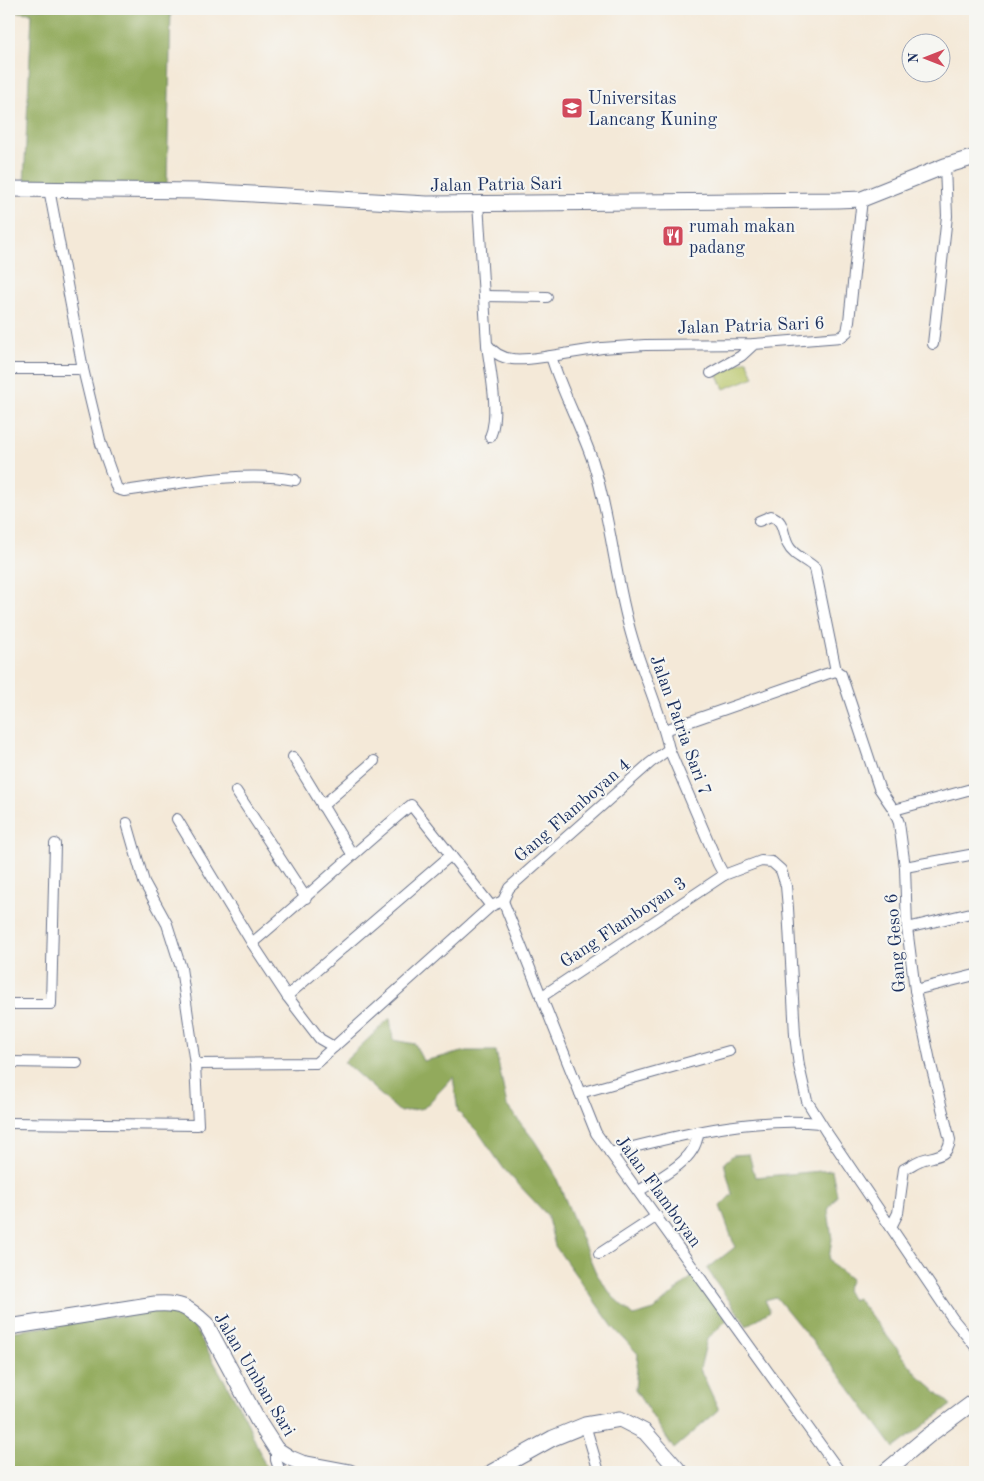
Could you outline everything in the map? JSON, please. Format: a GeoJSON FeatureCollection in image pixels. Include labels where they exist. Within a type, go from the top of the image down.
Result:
{"type":"FeatureCollection","features":[{"type":"Feature","properties":{"kind":"street","name":"Jalan Patria Sari"},"geometry":{"type":"LineString","coordinates":[[9,189],[199,191],[427,204],[837,200],[862,198],[975,156]]}},
{"type":"Feature","properties":{"kind":"street"},"geometry":{"type":"LineString","coordinates":[[933,344],[947,216],[945,166]]}},
{"type":"Feature","properties":{"kind":"street"},"geometry":{"type":"LineString","coordinates":[[49,189],[83,369],[101,444],[115,486],[119,490],[215,479],[275,476],[295,480]]}},
{"type":"Feature","properties":{"kind":"street","name":"Jalan Patria Sari 6"},"geometry":{"type":"LineString","coordinates":[[551,356],[636,345],[754,344],[841,337],[847,332],[858,251],[862,198]]}},
{"type":"Feature","properties":{"kind":"street"},"geometry":{"type":"LineString","coordinates":[[478,203],[487,344],[494,408],[494,423],[490,437]]}},
{"type":"Feature","properties":{"kind":"street"},"geometry":{"type":"LineString","coordinates":[[484,296],[547,297]]}},
{"type":"Feature","properties":{"kind":"street"},"geometry":{"type":"LineString","coordinates":[[487,344],[491,351],[513,360],[551,356]]}},
{"type":"Feature","properties":{"kind":"street"},"geometry":{"type":"LineString","coordinates":[[711,373],[741,356],[754,344]]}},
{"type":"Feature","properties":{"kind":"street","name":"Jalan Patria Sari 7"},"geometry":{"type":"LineString","coordinates":[[551,356],[559,381],[577,418],[593,462],[604,504],[632,636],[665,730],[669,749],[724,875]]}},
{"type":"Feature","properties":{"kind":"street"},"geometry":{"type":"LineString","coordinates":[[9,369],[83,369]]}},
{"type":"Feature","properties":{"kind":"street","name":"Gang Geso 6"},"geometry":{"type":"LineString","coordinates":[[759,521],[771,516],[777,518],[781,522],[789,548],[815,568],[836,672],[841,674],[843,678],[879,788],[894,810],[899,823],[905,867],[907,928],[915,990],[930,1061],[950,1140],[946,1152],[919,1161],[904,1170],[898,1213],[891,1226]]}},
{"type":"Feature","properties":{"kind":"street"},"geometry":{"type":"LineString","coordinates":[[665,730],[836,672]]}},
{"type":"Feature","properties":{"kind":"street","name":"Gang Flamboyan 4"},"geometry":{"type":"LineString","coordinates":[[503,901],[509,888],[643,769],[669,749]]}},
{"type":"Feature","properties":{"kind":"street"},"geometry":{"type":"LineString","coordinates":[[292,757],[352,854]]}},
{"type":"Feature","properties":{"kind":"street"},"geometry":{"type":"LineString","coordinates":[[322,806],[374,761]]}},
{"type":"Feature","properties":{"kind":"street"},"geometry":{"type":"LineString","coordinates":[[894,810],[975,789]]}},
{"type":"Feature","properties":{"kind":"street"},"geometry":{"type":"LineString","coordinates":[[236,791],[306,898]]}},
{"type":"Feature","properties":{"kind":"street"},"geometry":{"type":"LineString","coordinates":[[252,943],[306,898],[352,854],[411,805],[491,906]]}},
{"type":"Feature","properties":{"kind":"street"},"geometry":{"type":"LineString","coordinates":[[177,819],[252,943],[287,996],[320,1039],[334,1047]]}},
{"type":"Feature","properties":{"kind":"street"},"geometry":{"type":"LineString","coordinates":[[9,1123],[198,1125],[195,1064],[181,968],[167,924],[144,882],[127,823]]}},
{"type":"Feature","properties":{"kind":"street"},"geometry":{"type":"LineString","coordinates":[[9,1004],[50,1004],[55,844]]}},
{"type":"Feature","properties":{"kind":"street"},"geometry":{"type":"LineString","coordinates":[[905,867],[975,854]]}},
{"type":"Feature","properties":{"kind":"street"},"geometry":{"type":"LineString","coordinates":[[287,996],[451,855]]}},
{"type":"Feature","properties":{"kind":"street"},"geometry":{"type":"LineString","coordinates":[[724,875],[761,861],[772,862],[781,870],[786,886],[788,908],[795,1034],[799,1066],[807,1101],[953,1319],[975,1346]]}},
{"type":"Feature","properties":{"kind":"street","name":"Gang Flamboyan 3"},"geometry":{"type":"LineString","coordinates":[[541,996],[724,875]]}},
{"type":"Feature","properties":{"kind":"street"},"geometry":{"type":"LineString","coordinates":[[195,1064],[316,1063],[491,906],[503,901]]}},
{"type":"Feature","properties":{"kind":"street","name":"Jalan Flamboyan"},"geometry":{"type":"LineString","coordinates":[[503,901],[596,1133],[639,1190],[840,1472]]}},
{"type":"Feature","properties":{"kind":"street"},"geometry":{"type":"LineString","coordinates":[[907,928],[975,912]]}},
{"type":"Feature","properties":{"kind":"street"},"geometry":{"type":"LineString","coordinates":[[915,990],[975,975]]}},
{"type":"Feature","properties":{"kind":"street"},"geometry":{"type":"LineString","coordinates":[[580,1093],[728,1050]]}},
{"type":"Feature","properties":{"kind":"street"},"geometry":{"type":"LineString","coordinates":[[9,1062],[77,1063]]}},
{"type":"Feature","properties":{"kind":"street"},"geometry":{"type":"LineString","coordinates":[[610,1153],[678,1135],[754,1123],[798,1121],[820,1123]]}},
{"type":"Feature","properties":{"kind":"street"},"geometry":{"type":"LineString","coordinates":[[639,1190],[680,1164],[690,1154],[698,1138],[698,1132]]}},
{"type":"Feature","properties":{"kind":"street"},"geometry":{"type":"LineString","coordinates":[[599,1254],[657,1216]]}},
{"type":"Feature","properties":{"kind":"street","name":"Jalan Umban Sari"},"geometry":{"type":"LineString","coordinates":[[9,1327],[155,1304],[172,1303],[183,1306],[195,1313],[206,1324],[258,1422],[276,1449],[302,1463],[350,1472]]}},
{"type":"Feature","properties":{"kind":"street"},"geometry":{"type":"LineString","coordinates":[[885,1472],[928,1436],[975,1401]]}},
{"type":"Feature","properties":{"kind":"street"},"geometry":{"type":"LineString","coordinates":[[492,1472],[553,1438],[585,1425],[620,1419],[633,1424],[645,1432],[680,1472]]}},
{"type":"Feature","properties":{"kind":"street"},"geometry":{"type":"LineString","coordinates":[[585,1425],[599,1472]]}},
{"type":"Feature","properties":{"kind":"street"},"geometry":{"type":"LineString","coordinates":[[276,1449],[276,1460],[280,1472]]}},
{"type":"Feature","properties":{"kind":"green space"},"geometry":{"type":"Polygon","coordinates":[[[9,9],[171,9],[167,184],[24,184],[32,13],[9,12],[9,9]]]}},
{"type":"Feature","properties":{"kind":"green space"},"geometry":{"type":"Polygon","coordinates":[[[747,360],[754,377],[724,389],[717,373],[747,360]]]}},
{"type":"Feature","properties":{"kind":"green space"},"geometry":{"type":"Polygon","coordinates":[[[390,1018],[393,1040],[415,1044],[423,1061],[467,1051],[496,1051],[507,1106],[534,1140],[553,1170],[596,1273],[613,1297],[634,1316],[654,1310],[694,1275],[727,1320],[707,1339],[700,1369],[719,1410],[674,1449],[635,1390],[638,1354],[613,1327],[555,1246],[547,1215],[504,1169],[479,1133],[458,1112],[453,1077],[424,1108],[400,1112],[344,1062],[390,1018]]]}},
{"type":"Feature","properties":{"kind":"green space"},"geometry":{"type":"Polygon","coordinates":[[[749,1154],[755,1177],[832,1170],[837,1195],[828,1210],[832,1239],[829,1259],[834,1266],[851,1279],[846,1290],[852,1300],[857,1298],[917,1374],[951,1405],[894,1448],[839,1374],[776,1297],[765,1300],[770,1311],[747,1326],[707,1269],[735,1247],[720,1206],[732,1194],[724,1163],[733,1155],[749,1154]]]}},
{"type":"Feature","properties":{"kind":"green space"},"geometry":{"type":"Polygon","coordinates":[[[160,1310],[187,1314],[245,1417],[268,1472],[9,1472],[9,1332],[160,1310]]]}},
{"type":"Feature","properties":{"kind":"place","name":"Universitas Lancang Kuning"},"geometry":{"type":"Point","coordinates":[572,108]}},
{"type":"Feature","properties":{"kind":"place","name":"rumah makan padang"},"geometry":{"type":"Point","coordinates":[673,236]}}]}
